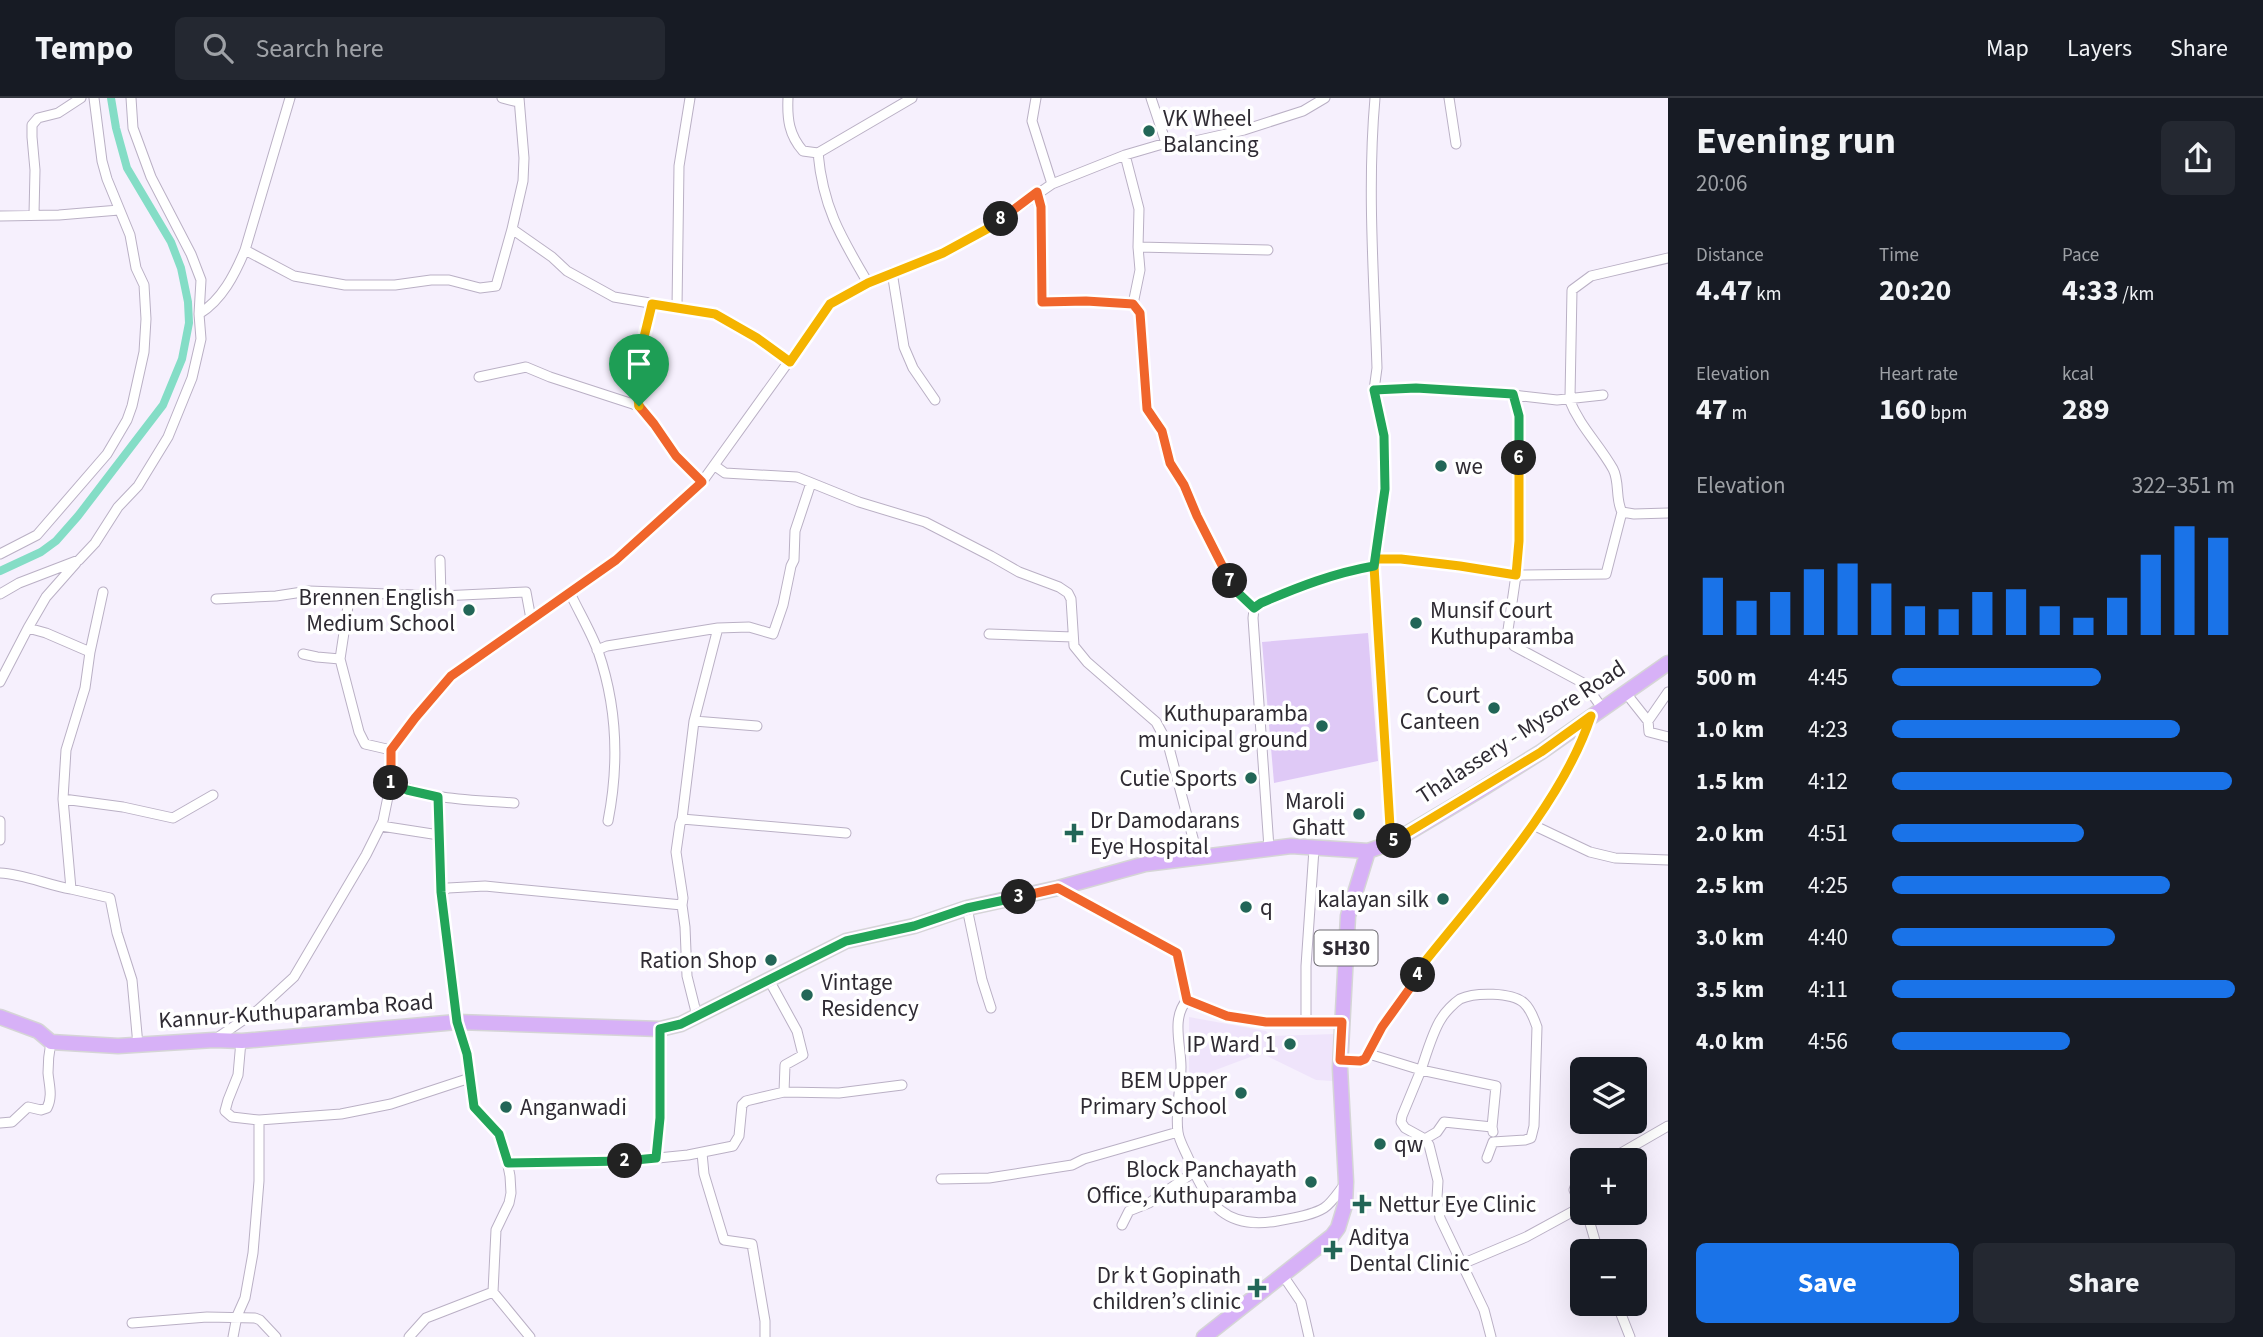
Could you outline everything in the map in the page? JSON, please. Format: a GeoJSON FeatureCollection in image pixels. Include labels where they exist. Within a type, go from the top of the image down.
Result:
{"type":"FeatureCollection","features":[{"type":"Feature","properties":{"kind":"main road","name":"Thalassery - Mysore Road"},"geometry":{"type":"LineString","coordinates":[[1368,851],[1391,843],[1530,759],[1668,663]]}},
{"type":"Feature","properties":{"kind":"main road","name":"Kannur-Kuthuparamba Road"},"geometry":{"type":"LineString","coordinates":[[0,1017],[38,1031],[51,1042],[118,1046],[241,1041],[457,1022],[660,1029],[681,1024],[846,941],[914,926],[967,908],[1058,888],[1145,864],[1291,846],[1368,851]]}},
{"type":"Feature","properties":{"kind":"main road","name":"SH30"},"geometry":{"type":"LineString","coordinates":[[1204,1337],[1336,1232],[1344,1213],[1346,1182],[1340,1060],[1348,916],[1368,851]]}},
{"type":"Feature","properties":{"kind":"street"},"geometry":{"type":"LineString","coordinates":[[34,214],[32,125],[38,118],[58,113],[82,98]]}},
{"type":"Feature","properties":{"kind":"street"},"geometry":{"type":"LineString","coordinates":[[0,554],[37,535],[107,454],[132,406],[144,352],[144,285],[136,268],[130,235],[111,192],[102,161],[94,98]]}},
{"type":"Feature","properties":{"kind":"street"},"geometry":{"type":"LineString","coordinates":[[0,682],[46,597],[94,543],[118,507],[138,486],[167,437],[192,378],[201,339],[201,280],[191,254],[152,177],[133,128],[131,98]]}},
{"type":"Feature","properties":{"kind":"street"},"geometry":{"type":"LineString","coordinates":[[199,314],[224,289],[245,250],[290,98]]}},
{"type":"Feature","properties":{"kind":"street"},"geometry":{"type":"LineString","coordinates":[[245,250],[294,275],[345,285],[395,285],[449,280],[480,288],[496,286],[523,181],[524,158],[518,100],[502,98]]}},
{"type":"Feature","properties":{"kind":"street"},"geometry":{"type":"LineString","coordinates":[[677,307],[679,166],[690,98]]}},
{"type":"Feature","properties":{"kind":"street"},"geometry":{"type":"LineString","coordinates":[[788,98],[788,121],[792,134],[803,150],[818,153],[912,98]]}},
{"type":"Feature","properties":{"kind":"street"},"geometry":{"type":"LineString","coordinates":[[1036,98],[1032,121],[1052,184]]}},
{"type":"Feature","properties":{"kind":"street"},"geometry":{"type":"LineString","coordinates":[[1151,98],[1166,143]]}},
{"type":"Feature","properties":{"kind":"street"},"geometry":{"type":"LineString","coordinates":[[214,1040],[258,1010],[294,977],[381,826],[391,782],[391,750],[415,718],[451,676],[616,560],[702,482],[830,304],[892,272],[943,253],[987,229],[1052,184],[1125,155],[1166,143],[1186,143],[1244,130],[1303,111],[1325,98]]}},
{"type":"Feature","properties":{"kind":"street"},"geometry":{"type":"LineString","coordinates":[[1375,98],[1371,143],[1377,368],[1374,390],[1384,436],[1385,489],[1375,562],[1391,843]]}},
{"type":"Feature","properties":{"kind":"street"},"geometry":{"type":"LineString","coordinates":[[1448,98],[1456,144]]}},
{"type":"Feature","properties":{"kind":"street"},"geometry":{"type":"LineString","coordinates":[[818,153],[820,174],[833,222],[868,283]]}},
{"type":"Feature","properties":{"kind":"street"},"geometry":{"type":"LineString","coordinates":[[1125,155],[1139,209],[1140,270],[1133,304]]}},
{"type":"Feature","properties":{"kind":"street"},"geometry":{"type":"LineString","coordinates":[[1037,192],[1041,207],[1042,302],[1133,304],[1140,313],[1147,409],[1162,431],[1170,463],[1184,485],[1225,573],[1235,590],[1254,608]]}},
{"type":"Feature","properties":{"kind":"street"},"geometry":{"type":"LineString","coordinates":[[0,216],[119,210]]}},
{"type":"Feature","properties":{"kind":"street"},"geometry":{"type":"LineString","coordinates":[[512,229],[567,271],[614,297],[715,314],[757,338],[790,362]]}},
{"type":"Feature","properties":{"kind":"street"},"geometry":{"type":"LineString","coordinates":[[1138,247],[1268,250]]}},
{"type":"Feature","properties":{"kind":"street"},"geometry":{"type":"LineString","coordinates":[[1269,848],[1254,608],[1317,579],[1375,562],[1448,565],[1516,575],[1606,575],[1622,512],[1614,471],[1574,414],[1570,398],[1572,289],[1591,276],[1668,258]]}},
{"type":"Feature","properties":{"kind":"street"},"geometry":{"type":"LineString","coordinates":[[892,272],[904,347],[913,368],[935,400]]}},
{"type":"Feature","properties":{"kind":"street"},"geometry":{"type":"LineString","coordinates":[[639,406],[639,366],[652,304]]}},
{"type":"Feature","properties":{"kind":"street"},"geometry":{"type":"LineString","coordinates":[[479,377],[526,367],[639,406],[676,456],[702,482]]}},
{"type":"Feature","properties":{"kind":"street"},"geometry":{"type":"LineString","coordinates":[[1374,390],[1416,388],[1513,394],[1557,400],[1602,394]]}},
{"type":"Feature","properties":{"kind":"street"},"geometry":{"type":"LineString","coordinates":[[1340,1060],[1360,1061],[1369,1054],[1382,1027],[1410,988],[1423,964],[1534,825],[1581,744],[1596,712],[1585,684],[1514,646],[1508,630],[1519,541],[1519,416],[1513,394]]}},
{"type":"Feature","properties":{"kind":"street"},"geometry":{"type":"LineString","coordinates":[[715,466],[725,473],[797,477],[859,502],[925,522],[1018,572],[1068,593],[1071,599],[1074,646],[1087,662],[1156,722],[1168,744],[1198,858]]}},
{"type":"Feature","properties":{"kind":"street"},"geometry":{"type":"LineString","coordinates":[[597,650],[607,646],[718,628],[749,627],[773,634],[794,561],[795,531],[811,483]]}},
{"type":"Feature","properties":{"kind":"street"},"geometry":{"type":"LineString","coordinates":[[1622,512],[1668,513]]}},
{"type":"Feature","properties":{"kind":"street"},"geometry":{"type":"LineString","coordinates":[[0,594],[19,583],[79,560]]}},
{"type":"Feature","properties":{"kind":"street"},"geometry":{"type":"LineString","coordinates":[[440,561],[441,596]]}},
{"type":"Feature","properties":{"kind":"street"},"geometry":{"type":"LineString","coordinates":[[216,598],[276,596],[309,591],[441,596],[526,592],[531,619]]}},
{"type":"Feature","properties":{"kind":"street"},"geometry":{"type":"LineString","coordinates":[[71,889],[63,799],[66,750],[85,688],[103,592]]}},
{"type":"Feature","properties":{"kind":"street"},"geometry":{"type":"LineString","coordinates":[[350,593],[340,659],[359,732],[365,744],[391,750]]}},
{"type":"Feature","properties":{"kind":"street"},"geometry":{"type":"LineString","coordinates":[[570,593],[597,650],[615,728],[612,802],[608,821]]}},
{"type":"Feature","properties":{"kind":"street"},"geometry":{"type":"LineString","coordinates":[[27,628],[90,652]]}},
{"type":"Feature","properties":{"kind":"street"},"geometry":{"type":"LineString","coordinates":[[697,1016],[687,976],[683,898],[676,852],[694,721],[718,628]]}},
{"type":"Feature","properties":{"kind":"street"},"geometry":{"type":"LineString","coordinates":[[989,634],[1073,637]]}},
{"type":"Feature","properties":{"kind":"street"},"geometry":{"type":"LineString","coordinates":[[303,654],[340,659]]}},
{"type":"Feature","properties":{"kind":"street"},"geometry":{"type":"LineString","coordinates":[[1625,692],[1648,721],[1649,732],[1668,737]]}},
{"type":"Feature","properties":{"kind":"street"},"geometry":{"type":"LineString","coordinates":[[1648,721],[1668,692]]}},
{"type":"Feature","properties":{"kind":"street"},"geometry":{"type":"LineString","coordinates":[[694,721],[757,726]]}},
{"type":"Feature","properties":{"kind":"street"},"geometry":{"type":"LineString","coordinates":[[391,782],[407,790],[438,797],[514,803]]}},
{"type":"Feature","properties":{"kind":"street"},"geometry":{"type":"LineString","coordinates":[[63,799],[123,807],[173,818],[213,794]]}},
{"type":"Feature","properties":{"kind":"street"},"geometry":{"type":"LineString","coordinates":[[438,797],[441,892],[457,1022],[467,1054],[474,1107],[499,1134],[508,1163],[511,1193],[506,1212],[496,1230],[493,1292],[530,1337]]}},
{"type":"Feature","properties":{"kind":"street"},"geometry":{"type":"LineString","coordinates":[[682,819],[846,833]]}},
{"type":"Feature","properties":{"kind":"street"},"geometry":{"type":"LineString","coordinates":[[0,821],[0,840]]}},
{"type":"Feature","properties":{"kind":"street"},"geometry":{"type":"LineString","coordinates":[[1534,825],[1590,852],[1615,858],[1668,860]]}},
{"type":"Feature","properties":{"kind":"street"},"geometry":{"type":"LineString","coordinates":[[381,826],[439,835]]}},
{"type":"Feature","properties":{"kind":"street"},"geometry":{"type":"LineString","coordinates":[[1306,1022],[1306,966],[1314,849]]}},
{"type":"Feature","properties":{"kind":"street"},"geometry":{"type":"LineString","coordinates":[[0,873],[13,873],[49,885],[110,898],[117,933],[132,980],[138,1045]]}},
{"type":"Feature","properties":{"kind":"street"},"geometry":{"type":"LineString","coordinates":[[441,892],[447,888],[485,886],[682,905]]}},
{"type":"Feature","properties":{"kind":"street"},"geometry":{"type":"LineString","coordinates":[[1058,888],[1177,953],[1187,1000]]}},
{"type":"Feature","properties":{"kind":"street"},"geometry":{"type":"LineString","coordinates":[[967,908],[990,1008]]}},
{"type":"Feature","properties":{"kind":"street"},"geometry":{"type":"LineString","coordinates":[[769,980],[797,1031],[803,1055],[785,1065],[784,1092]]}},
{"type":"Feature","properties":{"kind":"street"},"geometry":{"type":"LineString","coordinates":[[1491,1337],[1484,1310],[1440,1218],[1438,1181],[1429,1145],[1401,1122],[1441,1020],[1460,999],[1511,996],[1524,1003],[1537,1027],[1534,1126],[1531,1138],[1493,1142]]}},
{"type":"Feature","properties":{"kind":"street"},"geometry":{"type":"LineString","coordinates":[[1187,1000],[1227,1016],[1266,1022],[1342,1022]]}},
{"type":"Feature","properties":{"kind":"street"},"geometry":{"type":"LineString","coordinates":[[1187,1000],[1180,1007],[1178,1018],[1181,1066],[1178,1132],[1200,1186],[1213,1205],[1230,1218],[1254,1222],[1274,1221],[1326,1207],[1346,1182]]}},
{"type":"Feature","properties":{"kind":"street"},"geometry":{"type":"LineString","coordinates":[[656,1158],[660,1118],[660,1029]]}},
{"type":"Feature","properties":{"kind":"street"},"geometry":{"type":"LineString","coordinates":[[241,1041],[238,1076],[225,1111],[232,1117],[259,1120],[341,1114],[391,1104],[470,1079]]}},
{"type":"Feature","properties":{"kind":"street"},"geometry":{"type":"LineString","coordinates":[[0,1123],[12,1122],[28,1107],[44,1110],[50,1104],[48,1071],[51,1042]]}},
{"type":"Feature","properties":{"kind":"street"},"geometry":{"type":"LineString","coordinates":[[1369,1054],[1421,1070],[1496,1086],[1493,1142],[1487,1158]]}},
{"type":"Feature","properties":{"kind":"street"},"geometry":{"type":"LineString","coordinates":[[508,1163],[656,1158],[702,1153],[733,1146],[739,1136],[743,1105],[746,1101],[784,1092],[839,1093],[902,1085]]}},
{"type":"Feature","properties":{"kind":"street"},"geometry":{"type":"LineString","coordinates":[[233,1337],[237,1316],[245,1298],[253,1253],[259,1181],[259,1120]]}},
{"type":"Feature","properties":{"kind":"street"},"geometry":{"type":"LineString","coordinates":[[1425,1139],[1437,1132],[1444,1122],[1492,1127]]}},
{"type":"Feature","properties":{"kind":"street"},"geometry":{"type":"LineString","coordinates":[[1630,1148],[1668,1126]]}},
{"type":"Feature","properties":{"kind":"street"},"geometry":{"type":"LineString","coordinates":[[941,1179],[989,1178],[1072,1165],[1084,1159],[1178,1132]]}},
{"type":"Feature","properties":{"kind":"street"},"geometry":{"type":"LineString","coordinates":[[702,1153],[704,1174],[724,1240],[752,1244],[765,1321],[765,1337]]}},
{"type":"Feature","properties":{"kind":"street"},"geometry":{"type":"LineString","coordinates":[[1122,1225],[1129,1211],[1149,1203],[1194,1172]]}},
{"type":"Feature","properties":{"kind":"street"},"geometry":{"type":"LineString","coordinates":[[1462,1264],[1526,1237],[1570,1213]]}},
{"type":"Feature","properties":{"kind":"street"},"geometry":{"type":"LineString","coordinates":[[1282,1273],[1301,1302],[1309,1337]]}},
{"type":"Feature","properties":{"kind":"street"},"geometry":{"type":"LineString","coordinates":[[410,1337],[425,1318],[493,1292]]}},
{"type":"Feature","properties":{"kind":"street"},"geometry":{"type":"LineString","coordinates":[[132,1323],[207,1317],[231,1319],[237,1316],[260,1320],[276,1337]]}},
{"type":"Feature","properties":{"kind":"street"},"geometry":{"type":"LineString","coordinates":[[1622,1316],[1630,1337]]}},
{"type":"Feature","properties":{"kind":"shaded area","name":"Kuthuparamba municipal ground"},"geometry":{"type":"Polygon","coordinates":[[[1368,633],[1378,761],[1274,783],[1262,642],[1368,633]]]}},
{"type":"Feature","properties":{"kind":"shaded area"},"geometry":{"type":"Polygon","coordinates":[[[1189,1017],[1266,1031],[1270,1036],[1336,1034],[1333,1081],[1316,1080],[1261,1053],[1189,1080],[1189,1017]]]}},
{"type":"Feature","properties":{"kind":"waterway"},"geometry":{"type":"LineString","coordinates":[[0,571],[41,552],[56,541],[78,516],[163,405],[182,359],[189,323],[181,268],[171,242],[127,168],[111,98]]}},
{"type":"Feature","properties":{"kind":"place","name":"VK Wheel Balancing"},"geometry":{"type":"Point","coordinates":[1149,131]}},
{"type":"Feature","properties":{"kind":"place","name":"we"},"geometry":{"type":"Point","coordinates":[1441,466]}},
{"type":"Feature","properties":{"kind":"place","name":"Brennen English Medium School"},"geometry":{"type":"Point","coordinates":[469,610]}},
{"type":"Feature","properties":{"kind":"place","name":"Munsif Court Kuthuparamba"},"geometry":{"type":"Point","coordinates":[1416,623]}},
{"type":"Feature","properties":{"kind":"place","name":"Court Canteen"},"geometry":{"type":"Point","coordinates":[1494,708]}},
{"type":"Feature","properties":{"kind":"place","name":"Kuthuparamba municipal ground"},"geometry":{"type":"Point","coordinates":[1322,726]}},
{"type":"Feature","properties":{"kind":"place","name":"Cutie Sports"},"geometry":{"type":"Point","coordinates":[1251,778]}},
{"type":"Feature","properties":{"kind":"place","name":"Maroli Ghatt"},"geometry":{"type":"Point","coordinates":[1359,814]}},
{"type":"Feature","properties":{"kind":"place","name":"Dr Damodarans Eye Hospital"},"geometry":{"type":"Point","coordinates":[1074,833]}},
{"type":"Feature","properties":{"kind":"place","name":"kalayan silk"},"geometry":{"type":"Point","coordinates":[1443,899]}},
{"type":"Feature","properties":{"kind":"place","name":"q"},"geometry":{"type":"Point","coordinates":[1246,907]}},
{"type":"Feature","properties":{"kind":"place","name":"Ration Shop"},"geometry":{"type":"Point","coordinates":[771,960]}},
{"type":"Feature","properties":{"kind":"place","name":"Vintage Residency"},"geometry":{"type":"Point","coordinates":[807,995]}},
{"type":"Feature","properties":{"kind":"place","name":"IP Ward 1"},"geometry":{"type":"Point","coordinates":[1290,1044]}},
{"type":"Feature","properties":{"kind":"place","name":"BEM Upper Primary School"},"geometry":{"type":"Point","coordinates":[1241,1093]}},
{"type":"Feature","properties":{"kind":"place","name":"Anganwadi"},"geometry":{"type":"Point","coordinates":[506,1107]}},
{"type":"Feature","properties":{"kind":"place","name":"qw"},"geometry":{"type":"Point","coordinates":[1380,1144]}},
{"type":"Feature","properties":{"kind":"place","name":"Block Panchayath Office, Kuthuparamba"},"geometry":{"type":"Point","coordinates":[1311,1182]}},
{"type":"Feature","properties":{"kind":"place","name":"Nettur Eye Clinic"},"geometry":{"type":"Point","coordinates":[1362,1204]}},
{"type":"Feature","properties":{"kind":"place","name":"Aditya Dental Clinic"},"geometry":{"type":"Point","coordinates":[1333,1250]}},
{"type":"Feature","properties":{"kind":"place","name":"Dr k t Gopinath children’s clinic"},"geometry":{"type":"Point","coordinates":[1257,1288]}},
{"type":"Feature","properties":{"kind":"route"},"geometry":{"type":"LineString","coordinates":[[639,406],[639,366],[652,304],[715,314],[757,338],[790,362],[830,304],[892,272],[943,253],[987,229],[1037,192],[1041,207],[1042,302],[1133,304],[1140,313],[1147,409],[1162,431],[1170,463],[1184,485],[1225,573],[1235,590],[1254,608],[1317,579],[1346,570],[1374,566],[1385,489],[1384,436],[1374,390],[1416,388],[1513,394],[1519,416],[1519,541],[1516,575],[1401,559],[1376,559],[1374,566],[1391,843],[1541,752],[1591,716],[1581,744],[1534,825],[1423,964],[1410,988],[1382,1027],[1365,1059],[1340,1060],[1342,1022],[1266,1022],[1227,1016],[1187,1000],[1177,953],[1058,888],[967,908],[914,926],[846,941],[681,1024],[660,1029],[660,1118],[656,1158],[508,1163],[499,1134],[474,1107],[467,1054],[457,1022],[441,892],[438,797],[407,790],[391,782],[391,750],[451,676],[616,560],[702,482],[676,456],[639,406]]}}]}
